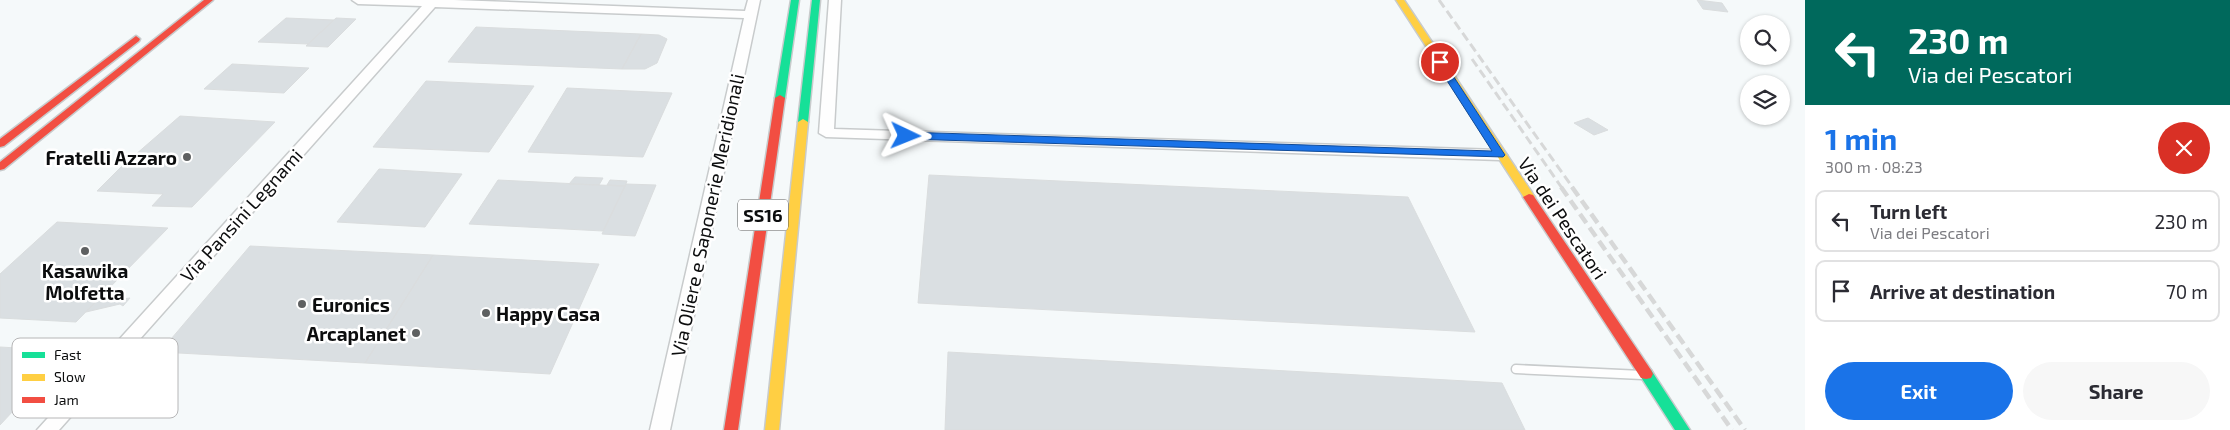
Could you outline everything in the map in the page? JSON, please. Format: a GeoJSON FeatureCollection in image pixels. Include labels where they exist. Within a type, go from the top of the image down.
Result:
{"type":"FeatureCollection","features":[{"type":"Feature","properties":{"kind":"main road"},"geometry":{"type":"LineString","coordinates":[[0,167],[209,0]]}},
{"type":"Feature","properties":{"kind":"main road","name":"SS16"},"geometry":{"type":"LineString","coordinates":[[731,430],[795,0]]}},
{"type":"Feature","properties":{"kind":"main road","name":"SS16"},"geometry":{"type":"LineString","coordinates":[[772,430],[816,0]]}},
{"type":"Feature","properties":{"kind":"main road","name":"Via dei Pescatori"},"geometry":{"type":"LineString","coordinates":[[1400,0],[1499,155],[1683,430]]}},
{"type":"Feature","properties":{"kind":"main road"},"geometry":{"type":"LineString","coordinates":[[0,144],[148,29]]}},
{"type":"Feature","properties":{"kind":"main road"},"geometry":{"type":"LineString","coordinates":[[723,430],[737,389]]}},
{"type":"Feature","properties":{"kind":"street"},"geometry":{"type":"LineString","coordinates":[[358,0],[752,8]]}},
{"type":"Feature","properties":{"kind":"street"},"geometry":{"type":"LineString","coordinates":[[835,0],[826,133],[1499,155]]}},
{"type":"Feature","properties":{"kind":"street","name":"Via Pansini Legnami"},"geometry":{"type":"LineString","coordinates":[[130,338],[432,1]]}},
{"type":"Feature","properties":{"kind":"street","name":"Via Oliere e Saponerie Meridionali"},"geometry":{"type":"LineString","coordinates":[[660,430],[752,8]]}},
{"type":"Feature","properties":{"kind":"street","name":"Via Pansini Legnami"},"geometry":{"type":"LineString","coordinates":[[48,430],[59,418]]}},
{"type":"Feature","properties":{"kind":"lane"},"geometry":{"type":"LineString","coordinates":[[1516,369],[1647,375]]}},
{"type":"Feature","properties":{"kind":"building"},"geometry":{"type":"Polygon","coordinates":[[[1697,0],[1722,3],[1728,12],[1703,9],[1697,0]]]}},
{"type":"Feature","properties":{"kind":"building"},"geometry":{"type":"Polygon","coordinates":[[[286,18],[334,20],[308,44],[258,42],[286,18]]]}},
{"type":"Feature","properties":{"kind":"building"},"geometry":{"type":"Polygon","coordinates":[[[336,18],[356,19],[328,47],[306,46],[336,18]]]}},
{"type":"Feature","properties":{"kind":"building"},"geometry":{"type":"Polygon","coordinates":[[[476,27],[641,34],[622,69],[448,62],[476,27]]]}},
{"type":"Feature","properties":{"kind":"building"},"geometry":{"type":"Polygon","coordinates":[[[641,34],[659,35],[667,39],[657,63],[645,69],[622,69],[641,34]]]}},
{"type":"Feature","properties":{"kind":"building"},"geometry":{"type":"Polygon","coordinates":[[[232,64],[309,68],[284,93],[204,89],[232,64]]]}},
{"type":"Feature","properties":{"kind":"building"},"geometry":{"type":"Polygon","coordinates":[[[426,81],[534,86],[489,152],[373,147],[426,81]]]}},
{"type":"Feature","properties":{"kind":"building"},"geometry":{"type":"Polygon","coordinates":[[[567,88],[672,93],[643,157],[528,152],[567,88]]]}},
{"type":"Feature","properties":{"kind":"building","name":"Fratelli Azzaro"},"geometry":{"type":"Polygon","coordinates":[[[180,116],[275,122],[192,207],[152,206],[163,194],[97,191],[120,168],[180,116]]]}},
{"type":"Feature","properties":{"kind":"building"},"geometry":{"type":"Polygon","coordinates":[[[1588,118],[1608,130],[1594,135],[1574,123],[1588,118]]]}},
{"type":"Feature","properties":{"kind":"building"},"geometry":{"type":"Polygon","coordinates":[[[379,169],[462,174],[425,227],[337,222],[379,169]]]}},
{"type":"Feature","properties":{"kind":"building"},"geometry":{"type":"Polygon","coordinates":[[[929,175],[1408,197],[1475,332],[918,303],[929,175]]]}},
{"type":"Feature","properties":{"kind":"building"},"geometry":{"type":"Polygon","coordinates":[[[575,177],[603,178],[599,185],[569,184],[575,177]]]}},
{"type":"Feature","properties":{"kind":"building"},"geometry":{"type":"Polygon","coordinates":[[[498,180],[625,186],[603,231],[469,224],[498,180]]]}},
{"type":"Feature","properties":{"kind":"building"},"geometry":{"type":"Polygon","coordinates":[[[610,180],[627,181],[625,186],[607,185],[610,180]]]}},
{"type":"Feature","properties":{"kind":"building"},"geometry":{"type":"Polygon","coordinates":[[[626,184],[656,185],[635,236],[602,234],[626,184]]]}},
{"type":"Feature","properties":{"kind":"building","name":"Kasawika Molfetta"},"geometry":{"type":"Polygon","coordinates":[[[57,222],[168,228],[76,322],[0,318],[0,274],[57,222]]]}},
{"type":"Feature","properties":{"kind":"building","name":"Euronics"},"geometry":{"type":"Polygon","coordinates":[[[250,246],[433,255],[365,363],[178,353],[178,338],[172,338],[250,246]]]}},
{"type":"Feature","properties":{"kind":"building","name":"Happy Casa"},"geometry":{"type":"Polygon","coordinates":[[[433,255],[599,264],[550,374],[365,363],[433,255]]]}},
{"type":"Feature","properties":{"kind":"building"},"geometry":{"type":"Polygon","coordinates":[[[106,291],[122,299],[130,298],[123,306],[120,304],[86,312],[106,291]]]}},
{"type":"Feature","properties":{"kind":"building"},"geometry":{"type":"Polygon","coordinates":[[[0,347],[12,348],[12,412],[0,425],[0,347]]]}},
{"type":"Feature","properties":{"kind":"building"},"geometry":{"type":"Polygon","coordinates":[[[948,352],[1502,383],[1525,430],[945,430],[948,352]]]}},
{"type":"Feature","properties":{"kind":"railway"},"geometry":{"type":"LineString","coordinates":[[1439,0],[1573,188]]}},
{"type":"Feature","properties":{"kind":"railway"},"geometry":{"type":"LineString","coordinates":[[1472,59],[1562,188]]}},
{"type":"Feature","properties":{"kind":"railway"},"geometry":{"type":"LineString","coordinates":[[1561,187],[1732,430]]}},
{"type":"Feature","properties":{"kind":"railway"},"geometry":{"type":"LineString","coordinates":[[1572,187],[1745,430]]}},
{"type":"Feature","properties":{"kind":"traffic: fast"},"geometry":{"type":"LineString","coordinates":[[780,98],[795,0]]}},
{"type":"Feature","properties":{"kind":"traffic: fast"},"geometry":{"type":"LineString","coordinates":[[803,122],[816,0]]}},
{"type":"Feature","properties":{"kind":"traffic: fast"},"geometry":{"type":"LineString","coordinates":[[1646,374],[1683,430]]}},
{"type":"Feature","properties":{"kind":"traffic: slow"},"geometry":{"type":"LineString","coordinates":[[1400,0],[1529,197]]}},
{"type":"Feature","properties":{"kind":"traffic: slow"},"geometry":{"type":"LineString","coordinates":[[772,430],[803,122]]}},
{"type":"Feature","properties":{"kind":"traffic: jam"},"geometry":{"type":"LineString","coordinates":[[0,167],[209,0]]}},
{"type":"Feature","properties":{"kind":"traffic: jam"},"geometry":{"type":"LineString","coordinates":[[0,144],[136,39]]}},
{"type":"Feature","properties":{"kind":"traffic: jam"},"geometry":{"type":"LineString","coordinates":[[731,430],[780,98]]}},
{"type":"Feature","properties":{"kind":"traffic: jam"},"geometry":{"type":"LineString","coordinates":[[1529,197],[1646,374]]}},
{"type":"Feature","properties":{"kind":"place","name":"Fratelli Azzaro"},"geometry":{"type":"Point","coordinates":[187,157]}},
{"type":"Feature","properties":{"kind":"place","name":"Kasawika Molfetta"},"geometry":{"type":"Point","coordinates":[85,251]}},
{"type":"Feature","properties":{"kind":"place","name":"Euronics"},"geometry":{"type":"Point","coordinates":[302,304]}},
{"type":"Feature","properties":{"kind":"place","name":"Happy Casa"},"geometry":{"type":"Point","coordinates":[486,313]}},
{"type":"Feature","properties":{"kind":"place","name":"Arcaplanet"},"geometry":{"type":"Point","coordinates":[416,333]}},
{"type":"Feature","properties":{"kind":"route"},"geometry":{"type":"LineString","coordinates":[[906,136],[1499,155],[1440,62]]}}]}
